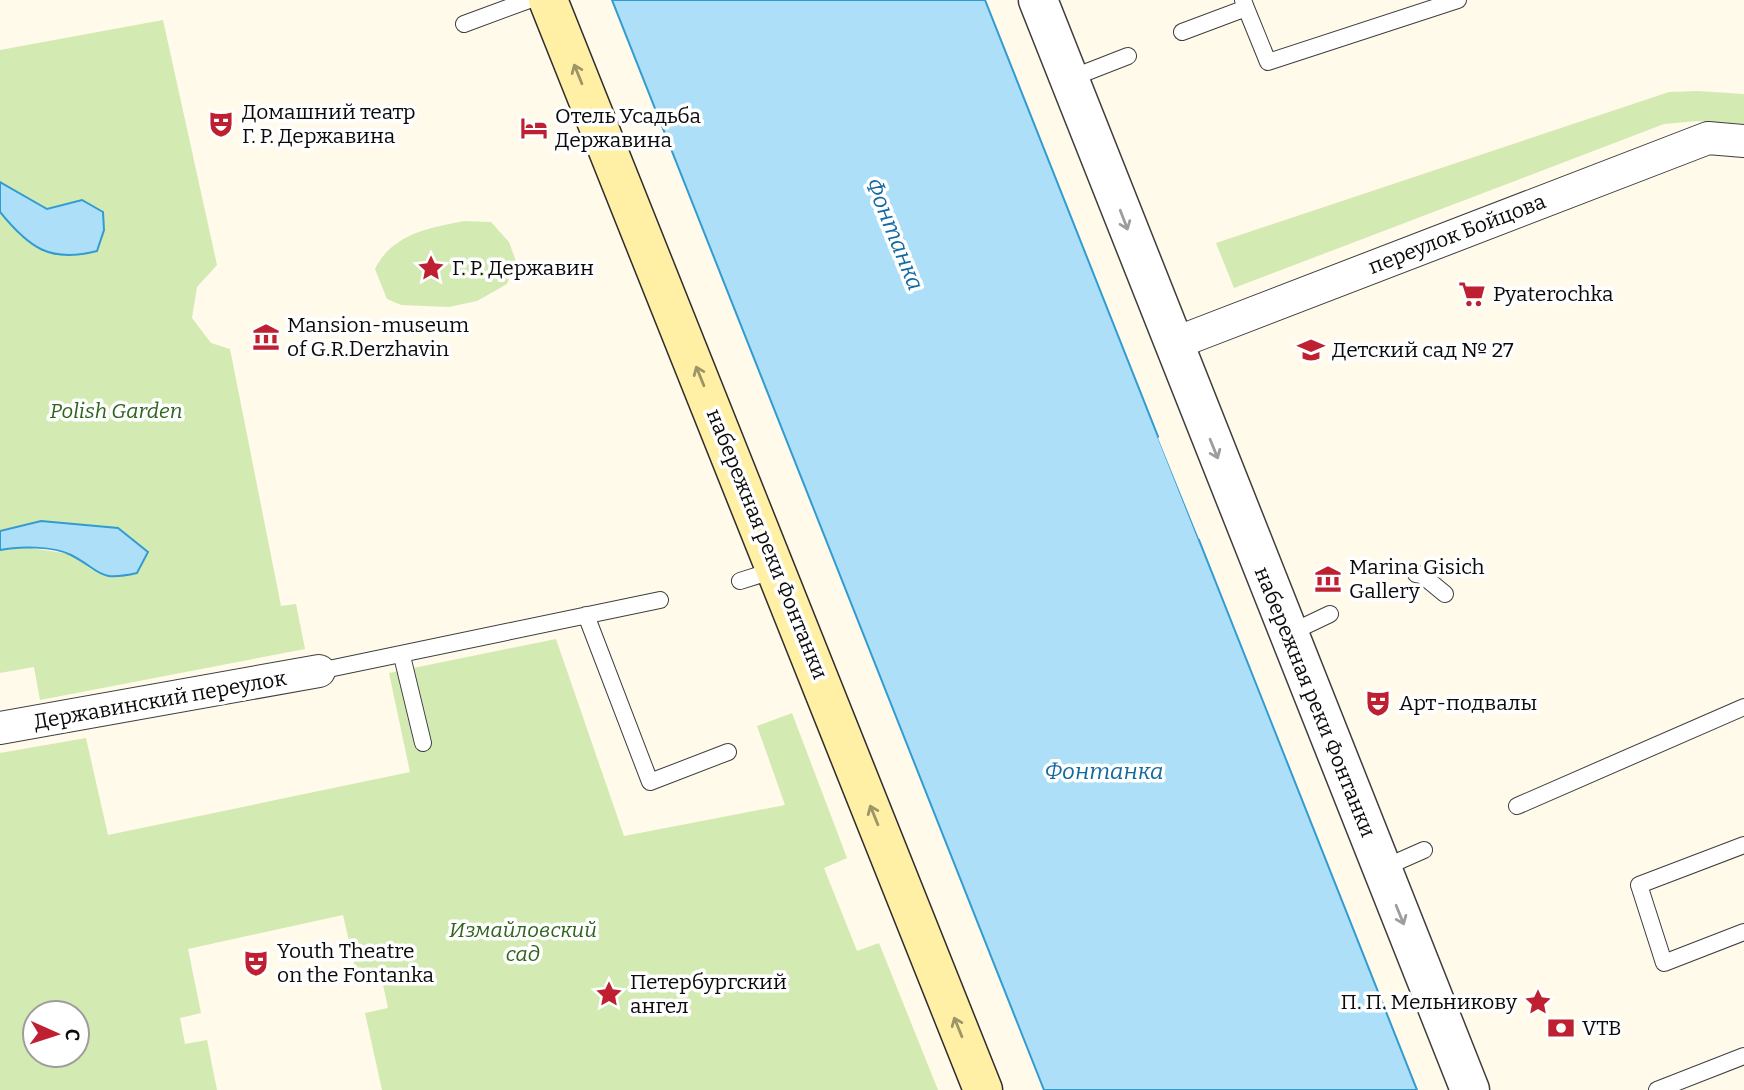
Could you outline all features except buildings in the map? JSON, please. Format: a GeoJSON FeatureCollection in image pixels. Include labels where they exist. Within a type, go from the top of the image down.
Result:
{"type":"FeatureCollection","features":[{"type":"Feature","properties":{"kind":"main road","name":"набережная реки Фонтанки"},"geometry":{"type":"LineString","coordinates":[[548,0],[983,1090]]}},
{"type":"Feature","properties":{"kind":"street","name":"набережная реки Фонтанки"},"geometry":{"type":"LineString","coordinates":[[1038,0],[1172,344],[1471,1090]]}},
{"type":"Feature","properties":{"kind":"street","name":"переулок Бойцова"},"geometry":{"type":"LineString","coordinates":[[1172,344],[1708,138],[1744,141]]}},
{"type":"Feature","properties":{"kind":"street","name":"Державинский переулок"},"geometry":{"type":"LineString","coordinates":[[0,729],[319,671]]}},
{"type":"Feature","properties":{"kind":"lane"},"geometry":{"type":"LineString","coordinates":[[464,24],[529,0]]}},
{"type":"Feature","properties":{"kind":"lane"},"geometry":{"type":"LineString","coordinates":[[1182,32],[1245,4],[1268,62],[1458,0]]}},
{"type":"Feature","properties":{"kind":"lane"},"geometry":{"type":"LineString","coordinates":[[1069,79],[1128,56]]}},
{"type":"Feature","properties":{"kind":"lane"},"geometry":{"type":"LineString","coordinates":[[740,581],[777,569]]}},
{"type":"Feature","properties":{"kind":"lane"},"geometry":{"type":"LineString","coordinates":[[1416,574],[1422,575],[1444,594]]}},
{"type":"Feature","properties":{"kind":"lane"},"geometry":{"type":"LineString","coordinates":[[319,671],[660,600]]}},
{"type":"Feature","properties":{"kind":"lane"},"geometry":{"type":"LineString","coordinates":[[1288,634],[1330,614]]}},
{"type":"Feature","properties":{"kind":"lane"},"geometry":{"type":"LineString","coordinates":[[586,615],[650,782],[728,752]]}},
{"type":"Feature","properties":{"kind":"lane"},"geometry":{"type":"LineString","coordinates":[[401,656],[423,743]]}},
{"type":"Feature","properties":{"kind":"lane"},"geometry":{"type":"LineString","coordinates":[[1517,806],[1744,707]]}},
{"type":"Feature","properties":{"kind":"lane"},"geometry":{"type":"LineString","coordinates":[[1744,845],[1639,885],[1664,963],[1744,932]]}},
{"type":"Feature","properties":{"kind":"lane"},"geometry":{"type":"LineString","coordinates":[[1381,869],[1423,850]]}},
{"type":"Feature","properties":{"kind":"lane"},"geometry":{"type":"LineString","coordinates":[[1657,1090],[1744,1056]]}},
{"type":"Feature","properties":{"kind":"green space","name":"Polish Garden"},"geometry":{"type":"Polygon","coordinates":[[[163,20],[217,265],[197,287],[192,318],[211,343],[230,349],[281,606],[296,604],[305,649],[40,700],[34,667],[0,673],[0,550],[31,548],[70,554],[94,571],[41,521],[0,531],[0,212],[21,237],[47,209],[0,182],[0,50],[163,20]]]}},
{"type":"Feature","properties":{"kind":"green space"},"geometry":{"type":"Polygon","coordinates":[[[1669,92],[1744,94],[1744,124],[1697,121],[1664,124],[1234,288],[1216,243],[1669,92]]]}},
{"type":"Feature","properties":{"kind":"green space"},"geometry":{"type":"Polygon","coordinates":[[[464,221],[491,222],[509,242],[516,261],[507,284],[477,301],[449,307],[401,305],[387,299],[375,269],[382,257],[401,240],[413,234],[464,221]]]}},
{"type":"Feature","properties":{"kind":"green space","name":"Измайловский сад"},"geometry":{"type":"Polygon","coordinates":[[[556,639],[624,836],[785,805],[757,726],[792,713],[847,858],[824,868],[857,951],[879,943],[938,1090],[382,1090],[365,1013],[388,1008],[382,980],[359,984],[343,915],[188,949],[201,1013],[180,1018],[185,1044],[207,1040],[217,1090],[0,1090],[0,753],[86,738],[108,835],[410,772],[389,673],[556,639]]]}},
{"type":"Feature","properties":{"kind":"water","name":"Фонтанка"},"geometry":{"type":"Polygon","coordinates":[[[612,0],[985,0],[1417,1090],[1044,1090],[612,0]]]}},
{"type":"Feature","properties":{"kind":"water"},"geometry":{"type":"Polygon","coordinates":[[[0,182],[47,209],[82,200],[103,212],[104,230],[97,251],[66,255],[53,253],[31,243],[0,212],[0,182]]]}},
{"type":"Feature","properties":{"kind":"water"},"geometry":{"type":"Polygon","coordinates":[[[41,521],[118,528],[148,552],[137,573],[114,576],[101,573],[64,552],[26,547],[0,550],[0,531],[41,521]]]}},
{"type":"Feature","properties":{"kind":"pier"},"geometry":{"type":"Polygon","coordinates":[[[1161,436],[1202,538],[1199,539],[1158,438],[1161,436]]]}},
{"type":"Feature","properties":{"kind":"place","name":"Домашний театр Г. Р. Державина"},"geometry":{"type":"Point","coordinates":[221,124]}},
{"type":"Feature","properties":{"kind":"place","name":"Отель Усадьба Державина"},"geometry":{"type":"Point","coordinates":[534,128]}},
{"type":"Feature","properties":{"kind":"place","name":"Г. Р. Державин"},"geometry":{"type":"Point","coordinates":[431,268]}},
{"type":"Feature","properties":{"kind":"place","name":"Pyaterochka"},"geometry":{"type":"Point","coordinates":[1472,294]}},
{"type":"Feature","properties":{"kind":"place","name":"Mansion-museum of G.R.Derzhavin"},"geometry":{"type":"Point","coordinates":[266,337]}},
{"type":"Feature","properties":{"kind":"place","name":"Детский сад № 27"},"geometry":{"type":"Point","coordinates":[1311,350]}},
{"type":"Feature","properties":{"kind":"place","name":"Marina Gisich Gallery"},"geometry":{"type":"Point","coordinates":[1328,579]}},
{"type":"Feature","properties":{"kind":"place","name":"Арт-подвалы"},"geometry":{"type":"Point","coordinates":[1378,703]}},
{"type":"Feature","properties":{"kind":"place","name":"Youth Theatre on the Fontanka"},"geometry":{"type":"Point","coordinates":[256,963]}},
{"type":"Feature","properties":{"kind":"place","name":"Петербургский ангел"},"geometry":{"type":"Point","coordinates":[609,994]}},
{"type":"Feature","properties":{"kind":"place","name":"П. П. Мельникову"},"geometry":{"type":"Point","coordinates":[1538,1002]}},
{"type":"Feature","properties":{"kind":"place","name":"VTB"},"geometry":{"type":"Point","coordinates":[1561,1028]}}]}
